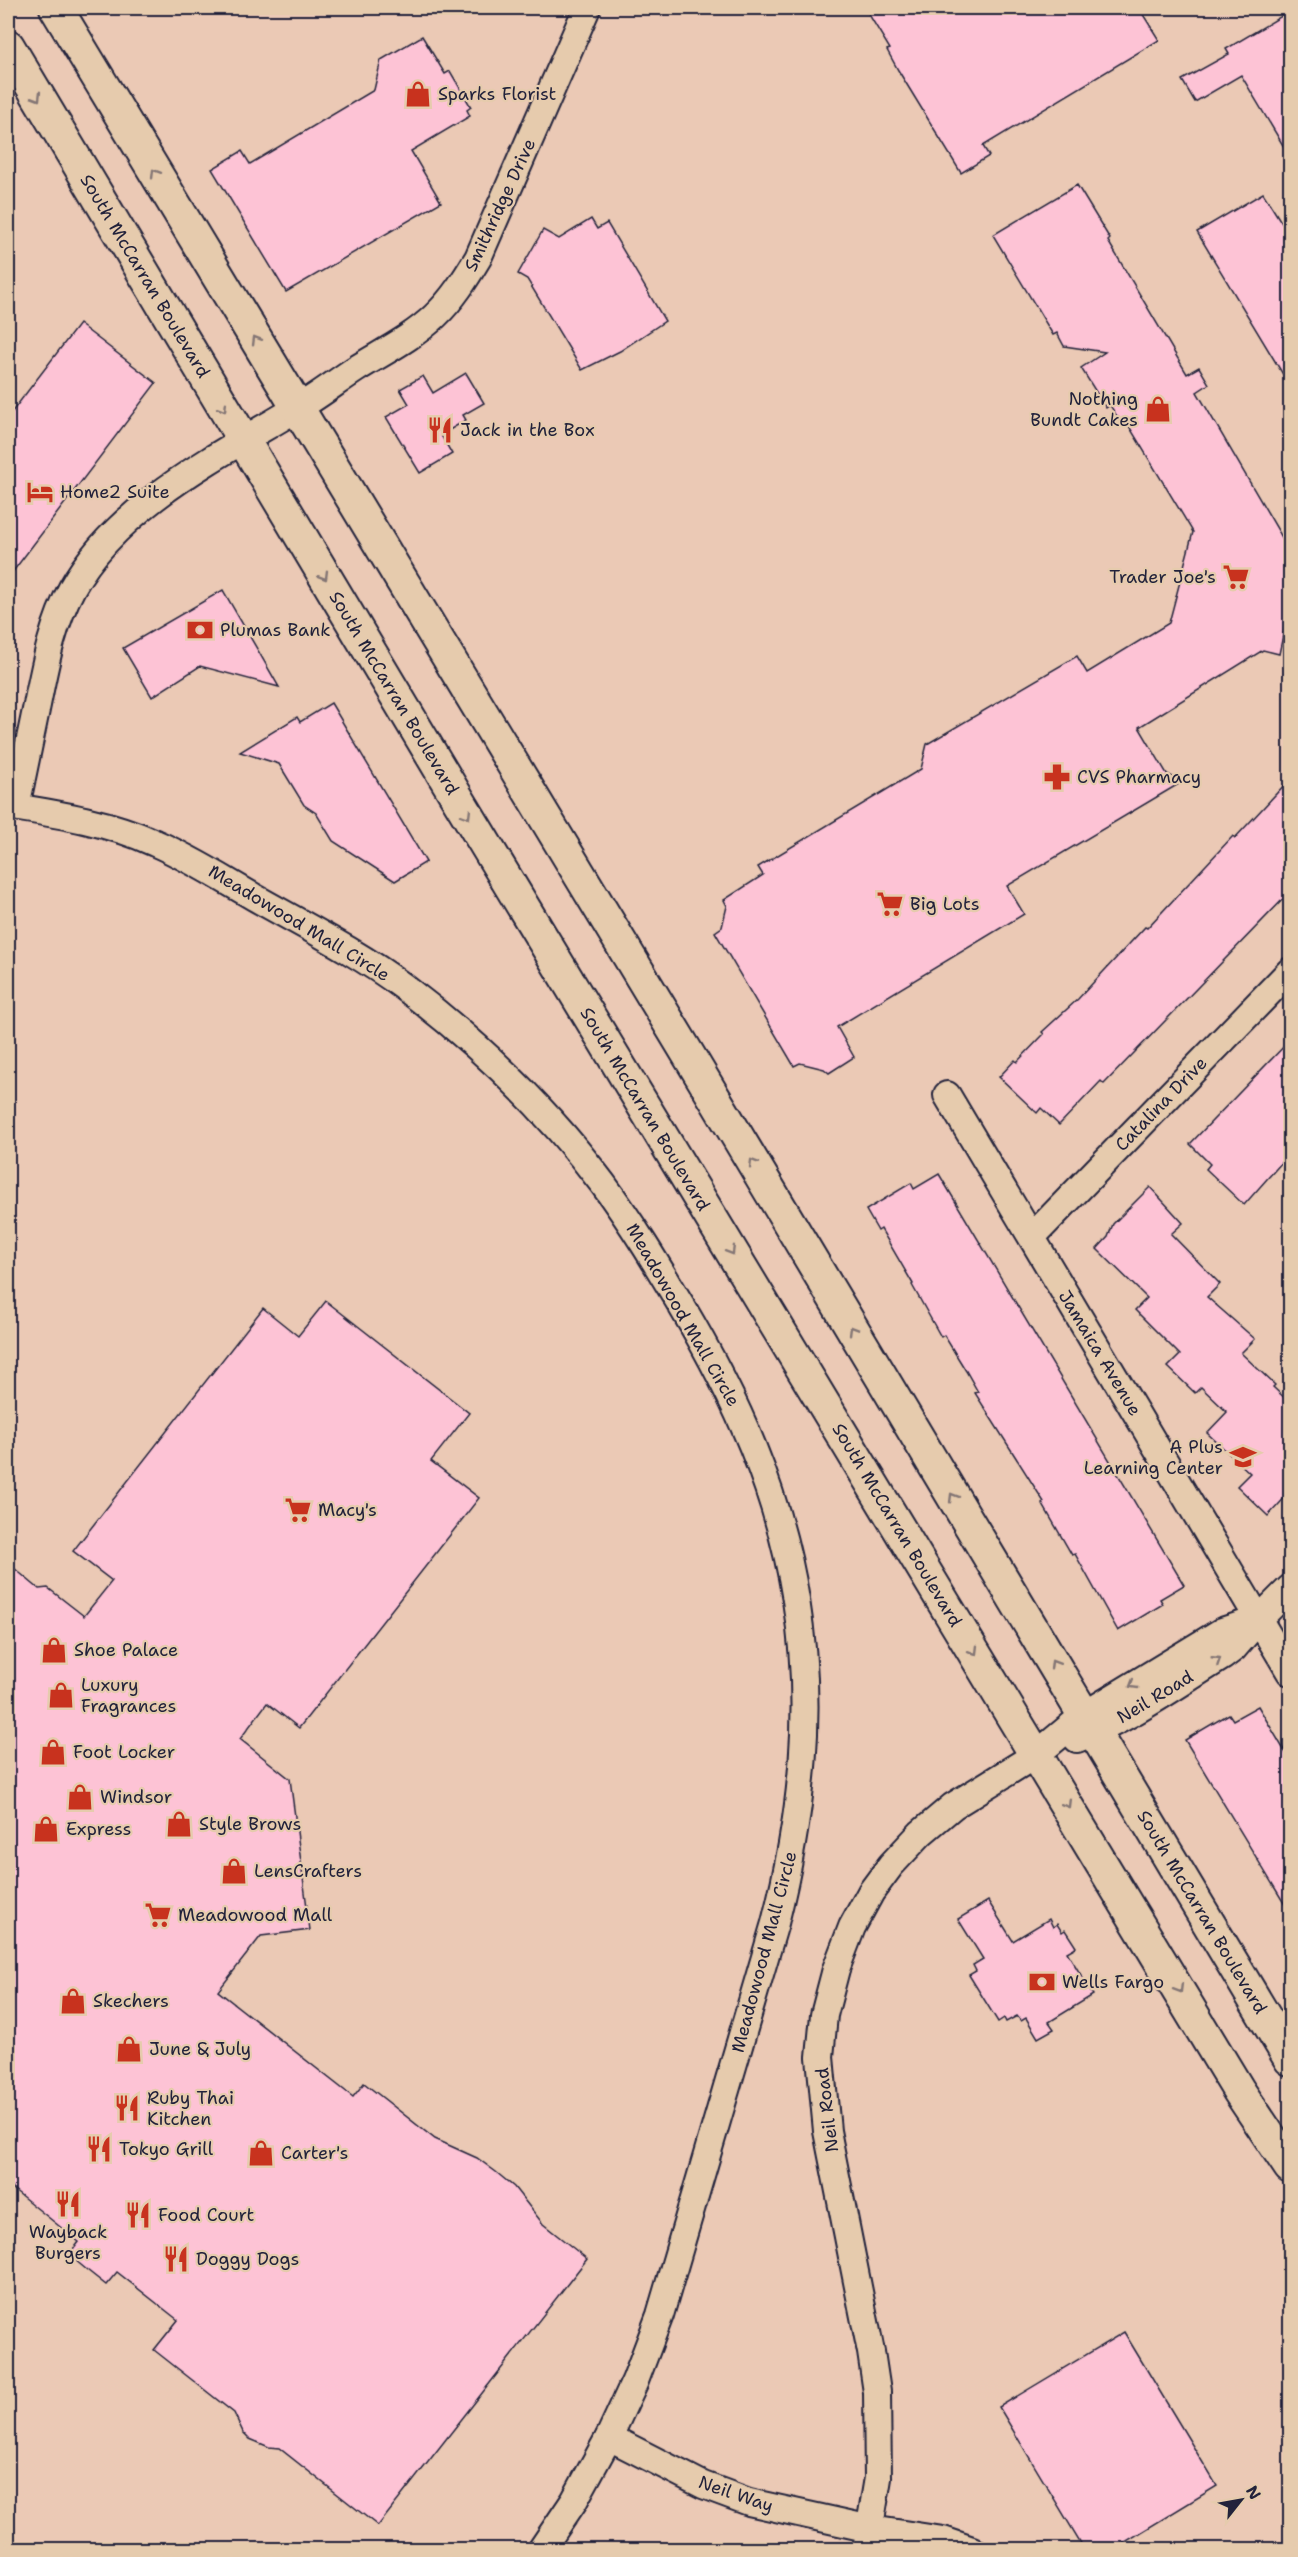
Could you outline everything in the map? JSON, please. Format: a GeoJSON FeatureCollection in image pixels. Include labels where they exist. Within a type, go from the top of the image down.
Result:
{"type":"FeatureCollection","features":[{"type":"Feature","properties":{"kind":"main road","name":"South McCarran Boulevard"},"geometry":{"type":"LineString","coordinates":[[56,8],[1290,2060]]}},
{"type":"Feature","properties":{"kind":"main road","name":"South McCarran Boulevard"},"geometry":{"type":"LineString","coordinates":[[8,46],[242,440],[707,1211],[1239,2091],[1290,2168]]}},
{"type":"Feature","properties":{"kind":"street","name":"Smithridge Drive"},"geometry":{"type":"LineString","coordinates":[[12,807],[56,625],[72,588],[92,558],[116,530],[147,504],[242,440],[297,409],[408,338],[435,316],[460,287],[478,258],[587,8]]}},
{"type":"Feature","properties":{"kind":"street","name":"Meadowood Mall Circle"},"geometry":{"type":"LineString","coordinates":[[12,807],[71,817],[134,835],[208,868],[339,943],[401,985],[454,1027],[510,1078],[562,1134],[601,1182],[641,1239],[711,1356],[742,1416],[765,1477],[784,1540],[796,1599],[804,1663],[805,1734],[800,1800],[790,1864],[775,1923],[660,2315],[635,2381],[609,2438],[574,2501],[541,2550]]}},
{"type":"Feature","properties":{"kind":"street","name":"Catalina Drive"},"geometry":{"type":"LineString","coordinates":[[1032,1237],[1290,971]]}},
{"type":"Feature","properties":{"kind":"street","name":"Jamaica Avenue"},"geometry":{"type":"LineString","coordinates":[[947,1095],[1290,1672]]}},
{"type":"Feature","properties":{"kind":"street","name":"Neil Road"},"geometry":{"type":"LineString","coordinates":[[868,2540],[880,2453],[877,2392],[824,2114],[820,2057],[824,2015],[836,1970],[852,1927],[871,1892],[891,1865],[921,1833],[953,1806],[1089,1724],[1222,1657],[1241,1641],[1290,1588]]}},
{"type":"Feature","properties":{"kind":"street","name":"Neil Way"},"geometry":{"type":"LineString","coordinates":[[609,2438],[704,2485],[749,2502],[868,2540],[943,2540],[972,2550]]}},
{"type":"Feature","properties":{"kind":"building"},"geometry":{"type":"Polygon","coordinates":[[[865,8],[1139,8],[1159,40],[983,146],[989,156],[961,173],[898,70],[887,50],[890,49],[865,8]]]}},
{"type":"Feature","properties":{"kind":"building"},"geometry":{"type":"Polygon","coordinates":[[[1290,11],[1290,157],[1241,75],[1195,102],[1182,80],[1229,54],[1226,49],[1290,11]]]}},
{"type":"Feature","properties":{"kind":"building"},"geometry":{"type":"Polygon","coordinates":[[[422,36],[445,74],[450,71],[471,107],[467,110],[470,116],[411,151],[441,202],[286,292],[212,169],[242,151],[250,164],[374,90],[381,60],[422,36]]]}},
{"type":"Feature","properties":{"kind":"building"},"geometry":{"type":"Polygon","coordinates":[[[1077,185],[1187,374],[1199,367],[1209,384],[1197,392],[1290,551],[1290,603],[1279,654],[1263,650],[1139,727],[1167,774],[1182,782],[1007,886],[1024,914],[837,1027],[854,1057],[829,1073],[824,1069],[800,1063],[794,1066],[715,932],[722,927],[727,906],[724,900],[763,875],[758,867],[921,769],[927,744],[1077,656],[1087,673],[1169,623],[1193,532],[1129,426],[1121,423],[1110,405],[1106,408],[1081,368],[1105,352],[1064,346],[1057,333],[1053,335],[993,235],[1077,185]]]}},
{"type":"Feature","properties":{"kind":"building"},"geometry":{"type":"Polygon","coordinates":[[[1263,193],[1290,236],[1290,386],[1197,232],[1263,193]]]}},
{"type":"Feature","properties":{"kind":"building"},"geometry":{"type":"Polygon","coordinates":[[[591,219],[597,229],[607,223],[665,321],[620,351],[582,370],[527,279],[518,274],[543,230],[559,239],[591,219]]]}},
{"type":"Feature","properties":{"kind":"building","name":"Home2 Suite"},"geometry":{"type":"Polygon","coordinates":[[[79,324],[156,383],[8,578],[8,417],[79,324]]]}},
{"type":"Feature","properties":{"kind":"building"},"geometry":{"type":"Polygon","coordinates":[[[466,373],[484,403],[463,415],[466,420],[441,435],[452,454],[420,473],[386,417],[409,404],[400,389],[423,376],[433,393],[466,373]]]}},
{"type":"Feature","properties":{"kind":"building","name":"Plumas Bank"},"geometry":{"type":"Polygon","coordinates":[[[223,590],[279,687],[200,666],[152,697],[123,648],[223,590]]]}},
{"type":"Feature","properties":{"kind":"building"},"geometry":{"type":"Polygon","coordinates":[[[331,703],[426,862],[395,881],[333,841],[316,813],[304,805],[279,764],[240,752],[297,717],[300,722],[331,703]]]}},
{"type":"Feature","properties":{"kind":"building"},"geometry":{"type":"Polygon","coordinates":[[[1290,779],[1290,892],[1104,1084],[1101,1081],[1059,1125],[1041,1108],[1037,1113],[999,1077],[1015,1060],[1017,1062],[1044,1034],[1042,1032],[1078,999],[1290,779]]]}},
{"type":"Feature","properties":{"kind":"building"},"geometry":{"type":"Polygon","coordinates":[[[1290,1040],[1290,1153],[1244,1205],[1206,1169],[1210,1164],[1190,1144],[1290,1040]]]}},
{"type":"Feature","properties":{"kind":"building"},"geometry":{"type":"Polygon","coordinates":[[[939,1174],[1184,1585],[1160,1599],[1163,1604],[1118,1631],[1075,1554],[1072,1555],[1042,1503],[1044,1502],[975,1393],[978,1392],[966,1371],[944,1335],[941,1337],[881,1229],[878,1231],[866,1210],[911,1183],[914,1189],[939,1174]]]}},
{"type":"Feature","properties":{"kind":"building"},"geometry":{"type":"Polygon","coordinates":[[[1150,1187],[1183,1223],[1171,1234],[1220,1284],[1207,1297],[1255,1339],[1241,1353],[1275,1385],[1273,1387],[1290,1403],[1290,1492],[1268,1516],[1237,1486],[1250,1473],[1207,1433],[1227,1412],[1201,1387],[1195,1393],[1168,1367],[1180,1355],[1135,1310],[1147,1298],[1097,1249],[1108,1237],[1113,1224],[1150,1187]]]}},
{"type":"Feature","properties":{"kind":"building","name":"Meadowood Mall"},"geometry":{"type":"Polygon","coordinates":[[[326,1301],[469,1413],[431,1461],[479,1498],[299,1728],[267,1703],[240,1739],[290,1779],[310,1930],[261,1936],[218,1991],[353,2097],[364,2083],[435,2139],[477,2158],[514,2187],[543,2224],[587,2259],[378,2526],[279,2448],[269,2447],[250,2439],[243,2432],[234,2413],[154,2350],[178,2320],[117,2272],[106,2285],[87,2270],[69,2255],[79,2242],[8,2185],[8,1563],[39,1589],[48,1588],[84,1616],[112,1581],[73,1551],[263,1308],[298,1336],[326,1301]]]}},
{"type":"Feature","properties":{"kind":"building"},"geometry":{"type":"Polygon","coordinates":[[[1258,1706],[1290,1760],[1290,1913],[1185,1740],[1229,1714],[1233,1720],[1258,1706]]]}},
{"type":"Feature","properties":{"kind":"building"},"geometry":{"type":"Polygon","coordinates":[[[988,1901],[1013,1941],[1049,1919],[1053,1927],[1057,1924],[1062,1932],[1065,1930],[1076,1947],[1067,1952],[1093,1995],[1049,2022],[1054,2029],[1038,2038],[1026,2018],[1021,2021],[1017,2016],[1006,2022],[1004,2018],[998,2022],[969,1975],[976,1971],[973,1965],[983,1959],[958,1919],[988,1901]]]}},
{"type":"Feature","properties":{"kind":"building"},"geometry":{"type":"Polygon","coordinates":[[[1124,2332],[1217,2486],[1112,2550],[1085,2550],[999,2407],[1124,2332]]]}},
{"type":"Feature","properties":{"kind":"place","name":"Sparks Florist"},"geometry":{"type":"Point","coordinates":[418,94]}},
{"type":"Feature","properties":{"kind":"place","name":"Nothing Bundt Cakes"},"geometry":{"type":"Point","coordinates":[1158,409]}},
{"type":"Feature","properties":{"kind":"place","name":"Jack in the Box"},"geometry":{"type":"Point","coordinates":[440,430]}},
{"type":"Feature","properties":{"kind":"place","name":"Home2 Suite"},"geometry":{"type":"Point","coordinates":[40,492]}},
{"type":"Feature","properties":{"kind":"place","name":"Trader Joe's"},"geometry":{"type":"Point","coordinates":[1236,577]}},
{"type":"Feature","properties":{"kind":"place","name":"Plumas Bank"},"geometry":{"type":"Point","coordinates":[200,630]}},
{"type":"Feature","properties":{"kind":"place","name":"CVS Pharmacy"},"geometry":{"type":"Point","coordinates":[1057,777]}},
{"type":"Feature","properties":{"kind":"place","name":"Big Lots"},"geometry":{"type":"Point","coordinates":[890,904]}},
{"type":"Feature","properties":{"kind":"place","name":"A Plus Learning Center"},"geometry":{"type":"Point","coordinates":[1243,1457]}},
{"type":"Feature","properties":{"kind":"place","name":"Macy's"},"geometry":{"type":"Point","coordinates":[298,1510]}},
{"type":"Feature","properties":{"kind":"place","name":"Shoe Palace"},"geometry":{"type":"Point","coordinates":[54,1650]}},
{"type":"Feature","properties":{"kind":"place","name":"Luxury Fragrances"},"geometry":{"type":"Point","coordinates":[61,1695]}},
{"type":"Feature","properties":{"kind":"place","name":"Foot Locker"},"geometry":{"type":"Point","coordinates":[53,1752]}},
{"type":"Feature","properties":{"kind":"place","name":"Windsor"},"geometry":{"type":"Point","coordinates":[80,1797]}},
{"type":"Feature","properties":{"kind":"place","name":"Style Brows"},"geometry":{"type":"Point","coordinates":[179,1824]}},
{"type":"Feature","properties":{"kind":"place","name":"Express"},"geometry":{"type":"Point","coordinates":[46,1829]}},
{"type":"Feature","properties":{"kind":"place","name":"LensCrafters"},"geometry":{"type":"Point","coordinates":[234,1871]}},
{"type":"Feature","properties":{"kind":"place","name":"Meadowood Mall"},"geometry":{"type":"Point","coordinates":[158,1915]}},
{"type":"Feature","properties":{"kind":"place","name":"Wells Fargo"},"geometry":{"type":"Point","coordinates":[1042,1982]}},
{"type":"Feature","properties":{"kind":"place","name":"Skechers"},"geometry":{"type":"Point","coordinates":[73,2001]}},
{"type":"Feature","properties":{"kind":"place","name":"June & July"},"geometry":{"type":"Point","coordinates":[129,2049]}},
{"type":"Feature","properties":{"kind":"place","name":"Ruby Thai Kitchen"},"geometry":{"type":"Point","coordinates":[127,2108]}},
{"type":"Feature","properties":{"kind":"place","name":"Tokyo Grill"},"geometry":{"type":"Point","coordinates":[99,2149]}},
{"type":"Feature","properties":{"kind":"place","name":"Carter's"},"geometry":{"type":"Point","coordinates":[261,2153]}},
{"type":"Feature","properties":{"kind":"place","name":"Wayback Burgers"},"geometry":{"type":"Point","coordinates":[68,2204]}},
{"type":"Feature","properties":{"kind":"place","name":"Food Court"},"geometry":{"type":"Point","coordinates":[138,2215]}},
{"type":"Feature","properties":{"kind":"place","name":"Doggy Dogs"},"geometry":{"type":"Point","coordinates":[176,2259]}}]}
